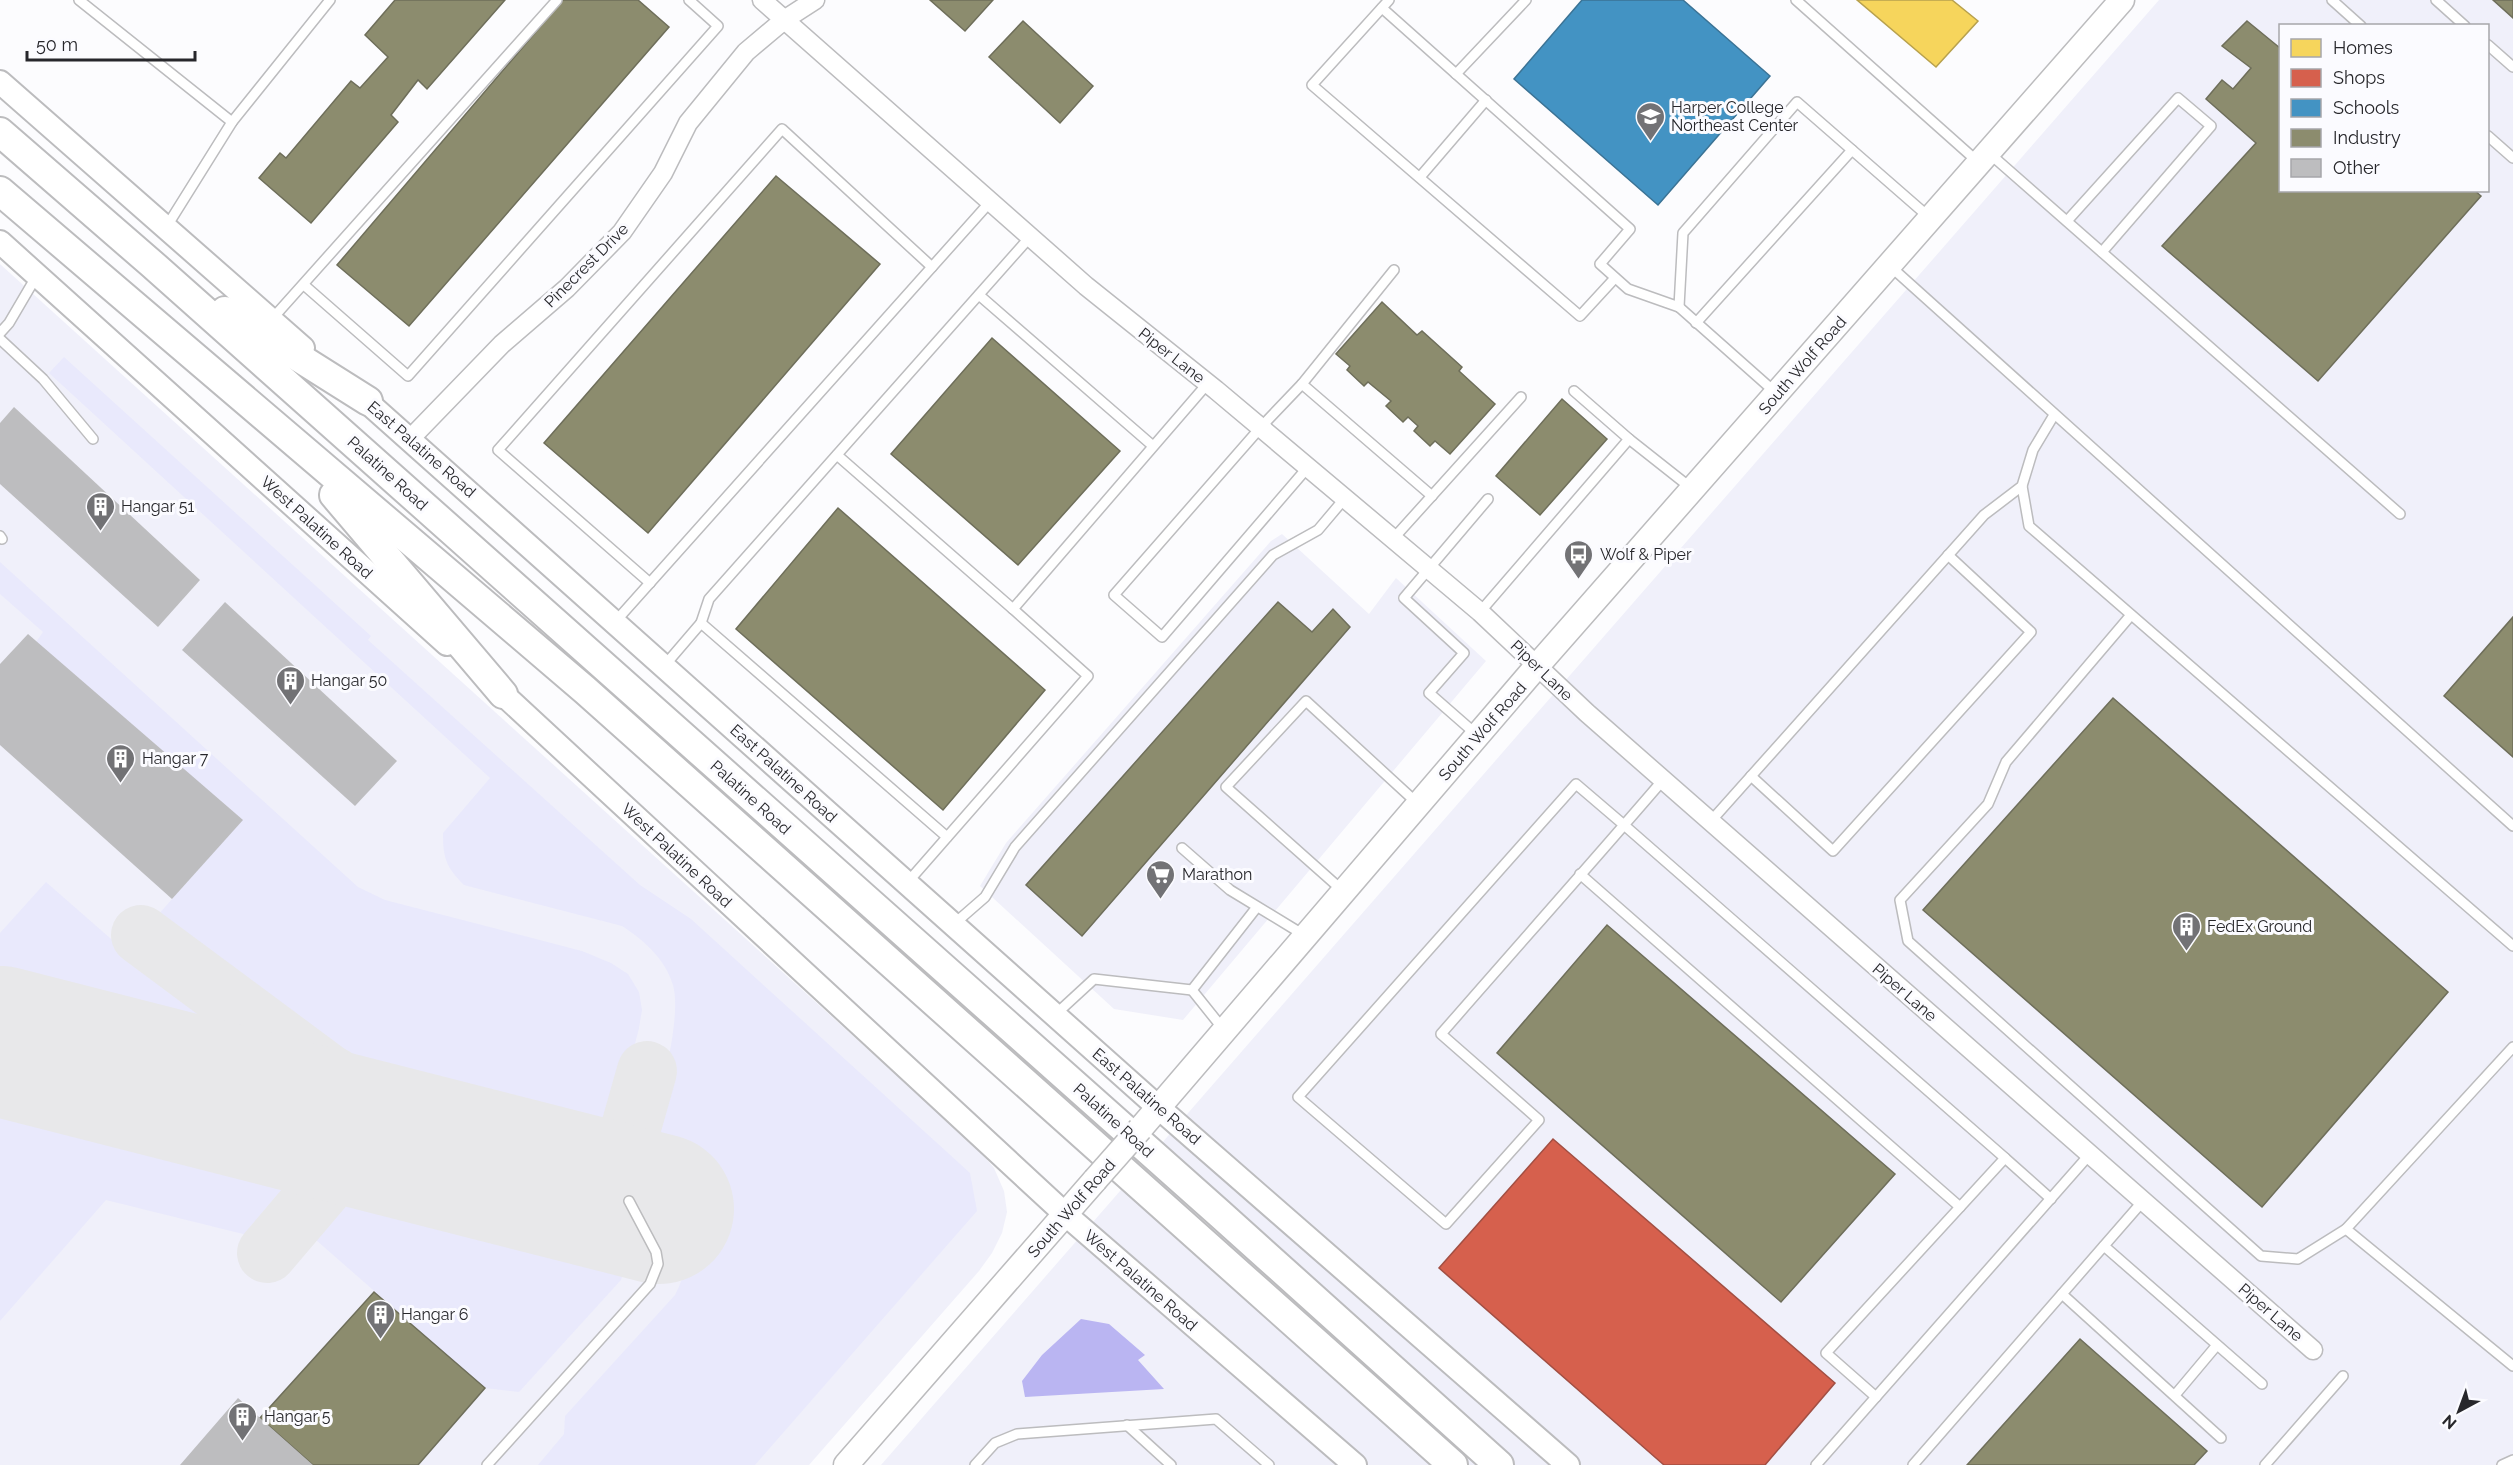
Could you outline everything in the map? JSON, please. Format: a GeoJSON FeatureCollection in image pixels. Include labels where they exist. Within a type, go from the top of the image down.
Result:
{"type":"FeatureCollection","features":[{"type":"Feature","properties":{"kind":"highway","name":"Palatine Road"},"geometry":{"type":"LineString","coordinates":[[0,132],[152,264],[1229,1221],[1499,1465]]}},
{"type":"Feature","properties":{"kind":"highway","name":"Palatine Road"},"geometry":{"type":"LineString","coordinates":[[0,191],[585,690],[1453,1465]]}},
{"type":"Feature","properties":{"kind":"highway"},"geometry":{"type":"LineString","coordinates":[[152,264],[368,402]]}},
{"type":"Feature","properties":{"kind":"highway"},"geometry":{"type":"LineString","coordinates":[[281,432],[503,694]]}},
{"type":"Feature","properties":{"kind":"main road","name":"South Wolf Road"},"geometry":{"type":"LineString","coordinates":[[846,1465],[1159,1108],[1537,666],[2122,0]]}},
{"type":"Feature","properties":{"kind":"street","name":"Piper Lane"},"geometry":{"type":"LineString","coordinates":[[762,0],[1086,286],[1208,383],[1480,612],[1587,713],[2313,1350]]}},
{"type":"Feature","properties":{"kind":"street","name":"Pinecrest Drive"},"geometry":{"type":"LineString","coordinates":[[410,439],[502,344],[567,288],[622,232],[663,173],[688,123],[746,52],[784,20],[815,0]]}},
{"type":"Feature","properties":{"kind":"street","name":"East Palatine Road"},"geometry":{"type":"LineString","coordinates":[[0,82],[270,320],[410,439],[1159,1108],[1568,1465]]}},
{"type":"Feature","properties":{"kind":"street","name":"West Palatine Road"},"geometry":{"type":"LineString","coordinates":[[0,242],[503,694],[1065,1214],[1355,1465]]}},
{"type":"Feature","properties":{"kind":"lane"},"geometry":{"type":"LineString","coordinates":[[79,0],[232,122]]}},
{"type":"Feature","properties":{"kind":"lane"},"geometry":{"type":"LineString","coordinates":[[166,227],[232,122],[330,0]]}},
{"type":"Feature","properties":{"kind":"lane"},"geometry":{"type":"LineString","coordinates":[[270,320],[304,285],[557,0]]}},
{"type":"Feature","properties":{"kind":"lane"},"geometry":{"type":"LineString","coordinates":[[304,285],[408,376],[718,26],[689,0]]}},
{"type":"Feature","properties":{"kind":"lane"},"geometry":{"type":"LineString","coordinates":[[1456,74],[1526,0]]}},
{"type":"Feature","properties":{"kind":"lane"},"geometry":{"type":"LineString","coordinates":[[1796,0],[1984,158],[2067,221],[2400,514]]}},
{"type":"Feature","properties":{"kind":"lane"},"geometry":{"type":"LineString","coordinates":[[2332,0],[2359,24]]}},
{"type":"Feature","properties":{"kind":"lane"},"geometry":{"type":"LineString","coordinates":[[2436,0],[2463,24]]}},
{"type":"Feature","properties":{"kind":"lane"},"geometry":{"type":"LineString","coordinates":[[1615,278],[1580,316],[1312,85],[1385,4],[1456,74],[1630,229],[1600,264],[1628,289],[1679,307],[1777,394]]}},
{"type":"Feature","properties":{"kind":"lane"},"geometry":{"type":"LineString","coordinates":[[2489,47],[2513,67]]}},
{"type":"Feature","properties":{"kind":"lane"},"geometry":{"type":"LineString","coordinates":[[2067,221],[2178,98],[2211,126],[2102,252]]}},
{"type":"Feature","properties":{"kind":"lane"},"geometry":{"type":"LineString","coordinates":[[1420,177],[1486,100]]}},
{"type":"Feature","properties":{"kind":"lane"},"geometry":{"type":"LineString","coordinates":[[1679,307],[1683,233],[1797,102],[1931,219]]}},
{"type":"Feature","properties":{"kind":"lane"},"geometry":{"type":"LineString","coordinates":[[650,583],[498,450],[782,129],[932,267]]}},
{"type":"Feature","properties":{"kind":"lane"},"geometry":{"type":"LineString","coordinates":[[2489,138],[2513,158]]}},
{"type":"Feature","properties":{"kind":"lane"},"geometry":{"type":"LineString","coordinates":[[1696,323],[1852,150]]}},
{"type":"Feature","properties":{"kind":"lane"},"geometry":{"type":"LineString","coordinates":[[615,622],[990,202]]}},
{"type":"Feature","properties":{"kind":"lane"},"geometry":{"type":"LineString","coordinates":[[664,666],[701,623],[709,599],[1030,237]]}},
{"type":"Feature","properties":{"kind":"lane"},"geometry":{"type":"LineString","coordinates":[[1890,266],[2513,826]]}},
{"type":"Feature","properties":{"kind":"lane"},"geometry":{"type":"LineString","coordinates":[[1308,467],[1162,637],[1114,596],[1261,427],[1302,384],[1394,270]]}},
{"type":"Feature","properties":{"kind":"lane"},"geometry":{"type":"LineString","coordinates":[[0,333],[9,323],[37,275]]}},
{"type":"Feature","properties":{"kind":"lane"},"geometry":{"type":"LineString","coordinates":[[979,295],[1153,446]]}},
{"type":"Feature","properties":{"kind":"lane"},"geometry":{"type":"LineString","coordinates":[[0,339],[43,379],[93,439]]}},
{"type":"Feature","properties":{"kind":"lane"},"geometry":{"type":"LineString","coordinates":[[1012,609],[1208,383]]}},
{"type":"Feature","properties":{"kind":"lane"},"geometry":{"type":"LineString","coordinates":[[1302,384],[1432,496]]}},
{"type":"Feature","properties":{"kind":"lane"},"geometry":{"type":"LineString","coordinates":[[1574,391],[1629,439],[1693,489]]}},
{"type":"Feature","properties":{"kind":"lane"},"geometry":{"type":"LineString","coordinates":[[1394,539],[1521,397]]}},
{"type":"Feature","properties":{"kind":"lane"},"geometry":{"type":"LineString","coordinates":[[2054,415],[2033,450],[2022,486],[2029,526],[2513,946]]}},
{"type":"Feature","properties":{"kind":"lane"},"geometry":{"type":"LineString","coordinates":[[1480,612],[1629,439]]}},
{"type":"Feature","properties":{"kind":"lane"},"geometry":{"type":"LineString","coordinates":[[837,455],[1088,676],[907,883]]}},
{"type":"Feature","properties":{"kind":"lane"},"geometry":{"type":"LineString","coordinates":[[1711,821],[1984,515],[2022,486]]}},
{"type":"Feature","properties":{"kind":"lane"},"geometry":{"type":"LineString","coordinates":[[954,924],[985,897],[1015,848],[1273,555],[1318,530],[1345,498]]}},
{"type":"Feature","properties":{"kind":"lane"},"geometry":{"type":"LineString","coordinates":[[1478,735],[1429,693],[1464,653],[1404,598],[1488,499]]}},
{"type":"Feature","properties":{"kind":"lane"},"geometry":{"type":"LineString","coordinates":[[1751,776],[1833,851],[2031,632],[1948,555]]}},
{"type":"Feature","properties":{"kind":"lane"},"geometry":{"type":"LineString","coordinates":[[2131,615],[2006,762],[1988,804],[1900,900],[1908,941],[2261,1256],[2298,1259],[2346,1229],[2513,1047]]}},
{"type":"Feature","properties":{"kind":"lane"},"geometry":{"type":"LineString","coordinates":[[701,623],[947,837]]}},
{"type":"Feature","properties":{"kind":"lane"},"geometry":{"type":"LineString","coordinates":[[1344,892],[1226,787],[1306,701],[1418,805]]}},
{"type":"Feature","properties":{"kind":"lane"},"geometry":{"type":"LineString","coordinates":[[1663,780],[1624,825],[1580,874],[1441,1034],[1539,1120],[1446,1224],[1298,1097],[1576,784],[1624,825],[2051,1199]]}},
{"type":"Feature","properties":{"kind":"lane"},"geometry":{"type":"LineString","coordinates":[[1182,848],[1230,891],[1306,936]]}},
{"type":"Feature","properties":{"kind":"lane"},"geometry":{"type":"LineString","coordinates":[[1580,874],[1960,1208]]}},
{"type":"Feature","properties":{"kind":"lane"},"geometry":{"type":"LineString","coordinates":[[1192,990],[1257,908]]}},
{"type":"Feature","properties":{"kind":"lane"},"geometry":{"type":"LineString","coordinates":[[1055,1015],[1094,979],[1192,990],[1225,1031]]}},
{"type":"Feature","properties":{"kind":"lane"},"geometry":{"type":"LineString","coordinates":[[1816,1465],[2090,1154]]}},
{"type":"Feature","properties":{"kind":"lane"},"geometry":{"type":"LineString","coordinates":[[1876,1398],[1826,1353],[2005,1158]]}},
{"type":"Feature","properties":{"kind":"lane"},"geometry":{"type":"LineString","coordinates":[[487,1465],[651,1284],[658,1264],[656,1252],[629,1201]]}},
{"type":"Feature","properties":{"kind":"lane"},"geometry":{"type":"LineString","coordinates":[[1913,1465],[2143,1201]]}},
{"type":"Feature","properties":{"kind":"lane"},"geometry":{"type":"LineString","coordinates":[[2346,1229],[2513,1366]]}},
{"type":"Feature","properties":{"kind":"lane"},"geometry":{"type":"LineString","coordinates":[[2104,1246],[2262,1384]]}},
{"type":"Feature","properties":{"kind":"lane"},"geometry":{"type":"LineString","coordinates":[[2062,1294],[2221,1438]]}},
{"type":"Feature","properties":{"kind":"lane"},"geometry":{"type":"LineString","coordinates":[[2175,1395],[2217,1345]]}},
{"type":"Feature","properties":{"kind":"lane"},"geometry":{"type":"LineString","coordinates":[[2265,1465],[2343,1376]]}},
{"type":"Feature","properties":{"kind":"lane"},"geometry":{"type":"LineString","coordinates":[[975,1465],[995,1443],[1017,1434],[1216,1419],[1269,1465]]}},
{"type":"Feature","properties":{"kind":"lane"},"geometry":{"type":"LineString","coordinates":[[1126,1425],[1171,1465]]}},
{"type":"Feature","properties":{"kind":"lane"},"geometry":{"type":"LineString","coordinates":[[2502,1465],[2513,1460]]}},
{"type":"Feature","properties":{"kind":"shaded area"},"geometry":{"type":"Polygon","coordinates":[[[2159,0],[2513,0],[2513,1465],[881,1465],[2159,0]]]}},
{"type":"Feature","properties":{"kind":"shaded area"},"geometry":{"type":"Polygon","coordinates":[[[0,264],[977,1148],[994,1168],[1004,1191],[1007,1212],[1002,1233],[992,1253],[979,1271],[809,1465],[0,1465],[0,264]]]}},
{"type":"Feature","properties":{"kind":"shaded area"},"geometry":{"type":"Polygon","coordinates":[[[64,357],[371,636],[368,640],[640,885],[691,919],[970,1173],[977,1211],[755,1465],[538,1465],[564,1434],[565,1416],[675,1295],[684,1272],[686,1252],[681,1233],[674,1223],[646,1197],[639,1175],[664,1079],[674,1025],[673,985],[665,967],[646,944],[622,926],[464,885],[447,862],[443,833],[490,778],[49,373],[64,357]]]}},
{"type":"Feature","properties":{"kind":"shaded area"},"geometry":{"type":"Polygon","coordinates":[[[1282,534],[1369,614],[1396,578],[1486,661],[1183,1020],[1114,1009],[980,886],[1006,843],[1271,541],[1282,534]]]}},
{"type":"Feature","properties":{"kind":"shaded area"},"geometry":{"type":"Polygon","coordinates":[[[0,562],[358,887],[385,900],[582,951],[611,963],[628,974],[639,992],[642,1010],[619,1107],[608,1124],[589,1141],[570,1150],[555,1152],[526,1150],[413,1121],[161,940],[157,916],[242,820],[36,642],[43,632],[0,594],[0,562]]]}},
{"type":"Feature","properties":{"kind":"shaded area"},"geometry":{"type":"Polygon","coordinates":[[[46,882],[126,952],[131,947],[140,948],[310,1070],[328,1091],[331,1101],[0,1017],[0,933],[46,882]]]}},
{"type":"Feature","properties":{"kind":"shaded area"},"geometry":{"type":"Polygon","coordinates":[[[0,1066],[277,1137],[289,1150],[295,1163],[294,1176],[289,1189],[247,1235],[106,1200],[0,1321],[0,1066]]]}},
{"type":"Feature","properties":{"kind":"shaded area"},"geometry":{"type":"Polygon","coordinates":[[[391,1171],[401,1171],[598,1219],[616,1233],[624,1246],[626,1264],[621,1280],[519,1392],[485,1388],[316,1240],[368,1181],[391,1171]]]}},
{"type":"Feature","properties":{"kind":"shaded area"},"geometry":{"type":"Polygon","coordinates":[[[1081,1319],[1109,1324],[1145,1355],[1138,1360],[1164,1389],[1025,1397],[1022,1381],[1042,1355],[1081,1319]]]}},
{"type":"Feature","properties":{"kind":"building: Homes"},"geometry":{"type":"Polygon","coordinates":[[[1857,0],[1952,0],[1978,21],[1936,67],[1857,0]]]}},
{"type":"Feature","properties":{"kind":"building: Shops"},"geometry":{"type":"Polygon","coordinates":[[[1553,1139],[1835,1383],[1765,1465],[1664,1465],[1439,1268],[1553,1139]]]}},
{"type":"Feature","properties":{"kind":"building: Schools","name":"Harper College Northeast Center"},"geometry":{"type":"Polygon","coordinates":[[[1582,0],[1683,0],[1770,76],[1658,205],[1514,79],[1582,0]]]}},
{"type":"Feature","properties":{"kind":"building: Industry"},"geometry":{"type":"Polygon","coordinates":[[[395,0],[505,0],[427,89],[418,80],[391,115],[398,122],[311,223],[259,178],[280,153],[286,158],[351,81],[360,88],[388,57],[365,35],[395,0]]]}},
{"type":"Feature","properties":{"kind":"building: Industry"},"geometry":{"type":"Polygon","coordinates":[[[563,0],[638,0],[669,27],[409,326],[337,265],[563,0]]]}},
{"type":"Feature","properties":{"kind":"building: Industry"},"geometry":{"type":"Polygon","coordinates":[[[930,0],[993,0],[965,31],[930,0]]]}},
{"type":"Feature","properties":{"kind":"building: Industry"},"geometry":{"type":"Polygon","coordinates":[[[2493,0],[2513,0],[2513,18],[2493,0]]]}},
{"type":"Feature","properties":{"kind":"building: Industry"},"geometry":{"type":"Polygon","coordinates":[[[1023,21],[1093,86],[1060,123],[989,57],[1023,21]]]}},
{"type":"Feature","properties":{"kind":"building: Industry"},"geometry":{"type":"Polygon","coordinates":[[[2247,21],[2279,47],[2279,192],[2476,192],[2481,196],[2318,381],[2162,246],[2256,143],[2206,99],[2222,80],[2233,89],[2251,68],[2222,46],[2247,21]]]}},
{"type":"Feature","properties":{"kind":"building: Industry"},"geometry":{"type":"Polygon","coordinates":[[[776,176],[880,264],[648,533],[544,443],[776,176]]]}},
{"type":"Feature","properties":{"kind":"building: Industry"},"geometry":{"type":"Polygon","coordinates":[[[1382,302],[1417,335],[1422,331],[1462,367],[1459,371],[1495,404],[1450,454],[1435,441],[1430,446],[1414,431],[1418,426],[1408,417],[1403,422],[1386,406],[1391,401],[1368,382],[1364,386],[1347,370],[1350,366],[1336,354],[1382,302]]]}},
{"type":"Feature","properties":{"kind":"building: Industry"},"geometry":{"type":"Polygon","coordinates":[[[992,338],[1120,451],[1018,565],[891,454],[992,338]]]}},
{"type":"Feature","properties":{"kind":"building: Industry"},"geometry":{"type":"Polygon","coordinates":[[[1562,399],[1607,439],[1540,515],[1496,476],[1562,399]]]}},
{"type":"Feature","properties":{"kind":"building: Industry"},"geometry":{"type":"Polygon","coordinates":[[[838,508],[1045,690],[943,810],[736,629],[838,508]]]}},
{"type":"Feature","properties":{"kind":"building: Industry"},"geometry":{"type":"Polygon","coordinates":[[[1278,602],[1312,632],[1333,609],[1350,627],[1082,936],[1026,885],[1278,602]]]}},
{"type":"Feature","properties":{"kind":"building: Industry"},"geometry":{"type":"Polygon","coordinates":[[[2513,617],[2513,757],[2444,696],[2513,617]]]}},
{"type":"Feature","properties":{"kind":"building: Industry","name":"FedEx Ground"},"geometry":{"type":"Polygon","coordinates":[[[2113,698],[2448,992],[2262,1207],[1923,910],[2113,698]]]}},
{"type":"Feature","properties":{"kind":"building: Industry"},"geometry":{"type":"Polygon","coordinates":[[[1607,925],[1895,1174],[1781,1302],[1497,1053],[1607,925]]]}},
{"type":"Feature","properties":{"kind":"building: Industry","name":"Hangar 6"},"geometry":{"type":"Polygon","coordinates":[[[374,1292],[485,1388],[418,1465],[313,1465],[260,1418],[374,1292]]]}},
{"type":"Feature","properties":{"kind":"building: Industry"},"geometry":{"type":"Polygon","coordinates":[[[2080,1339],[2207,1451],[2194,1465],[1967,1465],[2080,1339]]]}},
{"type":"Feature","properties":{"kind":"building: Other","name":"Hangar 51"},"geometry":{"type":"Polygon","coordinates":[[[14,407],[200,580],[158,627],[0,484],[0,423],[14,407]]]}},
{"type":"Feature","properties":{"kind":"building: Other","name":"Hangar 50"},"geometry":{"type":"Polygon","coordinates":[[[225,602],[397,761],[355,806],[182,650],[225,602]]]}},
{"type":"Feature","properties":{"kind":"building: Other","name":"Hangar 7"},"geometry":{"type":"Polygon","coordinates":[[[28,634],[243,820],[172,899],[0,745],[0,664],[28,634]]]}},
{"type":"Feature","properties":{"kind":"building: Other","name":"Hangar 5"},"geometry":{"type":"Polygon","coordinates":[[[238,1398],[260,1418],[313,1465],[180,1465],[238,1398]]]}},
{"type":"Feature","properties":{"kind":"taxiway"},"geometry":{"type":"LineString","coordinates":[[141,935],[432,1151]]}},
{"type":"Feature","properties":{"kind":"taxiway"},"geometry":{"type":"LineString","coordinates":[[548,1181],[588,1174],[610,1159],[628,1138],[647,1071]]}},
{"type":"Feature","properties":{"kind":"taxiway"},"geometry":{"type":"LineString","coordinates":[[267,1253],[324,1186],[330,1171],[347,1104],[342,1088],[334,1077]]}},
{"type":"Feature","properties":{"kind":"runway"},"geometry":{"type":"LineString","coordinates":[[0,1041],[659,1209]]}},
{"type":"Feature","properties":{"kind":"place","name":"Harper College Northeast Center"},"geometry":{"type":"Point","coordinates":[1650,142]}},
{"type":"Feature","properties":{"kind":"place","name":"Hangar 51"},"geometry":{"type":"Point","coordinates":[100,532]}},
{"type":"Feature","properties":{"kind":"place","name":"Wolf & Piper"},"geometry":{"type":"Point","coordinates":[1579,580]}},
{"type":"Feature","properties":{"kind":"place","name":"Hangar 50"},"geometry":{"type":"Point","coordinates":[290,706]}},
{"type":"Feature","properties":{"kind":"place","name":"Hangar 7"},"geometry":{"type":"Point","coordinates":[121,784]}},
{"type":"Feature","properties":{"kind":"place","name":"Marathon"},"geometry":{"type":"Point","coordinates":[1161,900]}},
{"type":"Feature","properties":{"kind":"place","name":"FedEx Ground"},"geometry":{"type":"Point","coordinates":[2186,952]}},
{"type":"Feature","properties":{"kind":"place","name":"Hangar 6"},"geometry":{"type":"Point","coordinates":[380,1340]}},
{"type":"Feature","properties":{"kind":"place","name":"Hangar 5"},"geometry":{"type":"Point","coordinates":[243,1442]}}]}
